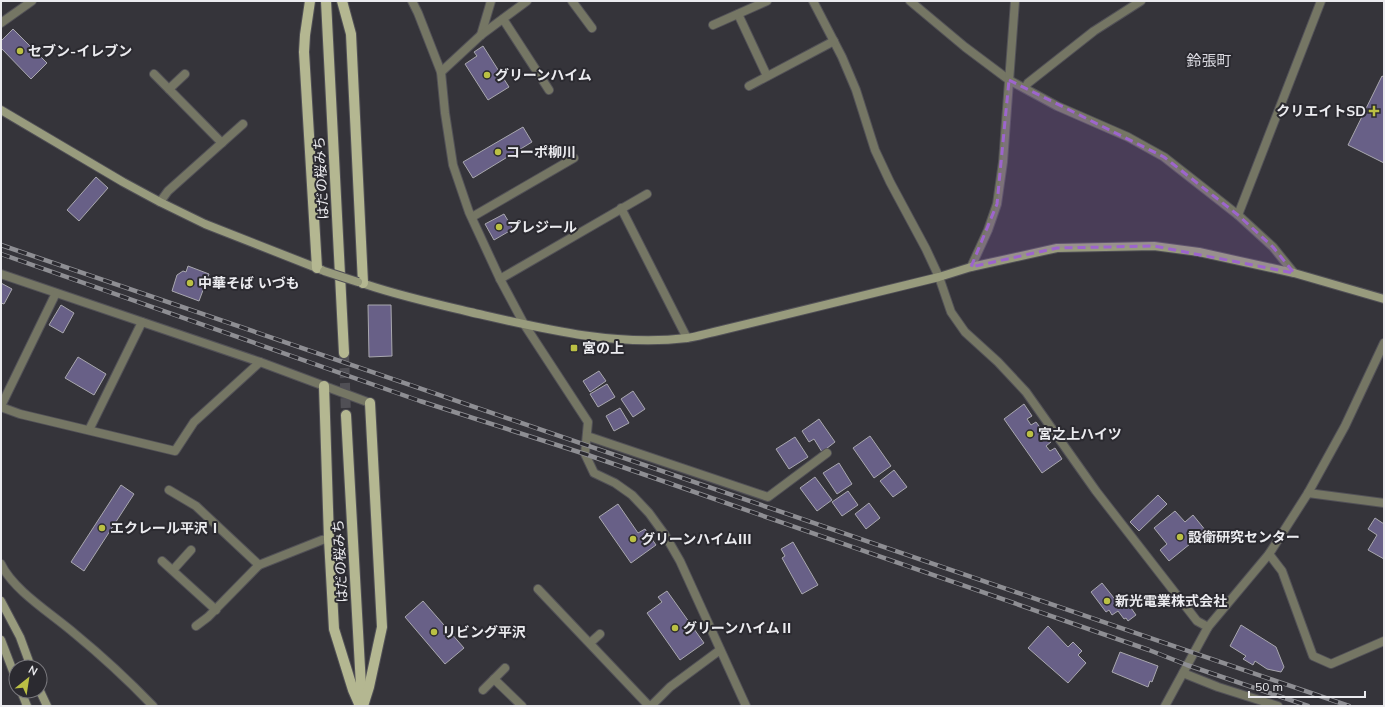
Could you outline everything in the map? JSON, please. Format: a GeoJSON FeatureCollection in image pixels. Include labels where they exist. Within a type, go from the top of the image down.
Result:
{"type":"FeatureCollection","features":[{"type":"Feature","properties":{"kind":"main road"},"geometry":{"type":"LineString","coordinates":[[310,1],[304,52],[320,269]]}},
{"type":"Feature","properties":{"kind":"main road","name":"はだの桜みち"},"geometry":{"type":"LineString","coordinates":[[326,1],[344,353]]}},
{"type":"Feature","properties":{"kind":"main road"},"geometry":{"type":"LineString","coordinates":[[342,1],[352,34],[360,282]]}},
{"type":"Feature","properties":{"kind":"main road"},"geometry":{"type":"LineString","coordinates":[[324,386],[329,539],[334,630],[353,690],[362,706]]}},
{"type":"Feature","properties":{"kind":"main road"},"geometry":{"type":"LineString","coordinates":[[362,706],[369,687],[382,627],[370,403]]}},
{"type":"Feature","properties":{"kind":"main road","name":"はだの桜みち"},"geometry":{"type":"LineString","coordinates":[[346,415],[362,706]]}},
{"type":"Feature","properties":{"kind":"street"},"geometry":{"type":"LineString","coordinates":[[1,23],[7,17],[32,1]]}},
{"type":"Feature","properties":{"kind":"street"},"geometry":{"type":"LineString","coordinates":[[412,1],[441,72],[445,113],[453,165],[472,217],[500,279],[524,324],[588,422],[585,454],[594,473],[615,483],[632,495],[650,513],[665,535],[680,561],[746,706]]}},
{"type":"Feature","properties":{"kind":"street"},"geometry":{"type":"LineString","coordinates":[[480,35],[491,1]]}},
{"type":"Feature","properties":{"kind":"street"},"geometry":{"type":"LineString","coordinates":[[441,72],[480,35],[527,1]]}},
{"type":"Feature","properties":{"kind":"street"},"geometry":{"type":"LineString","coordinates":[[572,1],[592,28]]}},
{"type":"Feature","properties":{"kind":"street"},"geometry":{"type":"LineString","coordinates":[[713,24],[767,1]]}},
{"type":"Feature","properties":{"kind":"street"},"geometry":{"type":"LineString","coordinates":[[813,1],[834,40],[856,90],[874,150],[939,276],[951,312],[965,332],[998,362],[1026,392],[1096,491],[1197,621],[1208,627]]}},
{"type":"Feature","properties":{"kind":"street"},"geometry":{"type":"LineString","coordinates":[[910,1],[965,47],[1009,80],[1057,106],[1128,137],[1164,157],[1238,215],[1273,247],[1294,273]]}},
{"type":"Feature","properties":{"kind":"street"},"geometry":{"type":"LineString","coordinates":[[971,267],[988,230],[997,204],[1003,162],[1015,1]]}},
{"type":"Feature","properties":{"kind":"street"},"geometry":{"type":"LineString","coordinates":[[1025,88],[1028,83],[1094,30],[1141,1]]}},
{"type":"Feature","properties":{"kind":"street"},"geometry":{"type":"LineString","coordinates":[[1238,215],[1320,1]]}},
{"type":"Feature","properties":{"kind":"street"},"geometry":{"type":"LineString","coordinates":[[738,14],[767,76]]}},
{"type":"Feature","properties":{"kind":"street"},"geometry":{"type":"LineString","coordinates":[[503,19],[549,90]]}},
{"type":"Feature","properties":{"kind":"street"},"geometry":{"type":"LineString","coordinates":[[749,86],[834,40]]}},
{"type":"Feature","properties":{"kind":"street"},"geometry":{"type":"LineString","coordinates":[[154,74],[222,143]]}},
{"type":"Feature","properties":{"kind":"street"},"geometry":{"type":"LineString","coordinates":[[169,89],[185,74]]}},
{"type":"Feature","properties":{"kind":"street"},"geometry":{"type":"LineString","coordinates":[[1,110],[123,182],[160,202],[206,224],[320,269],[431,302],[524,324],[564,332],[614,339],[656,340],[687,338],[971,267],[1057,248],[1154,246],[1199,252],[1294,273],[1384,299]]}},
{"type":"Feature","properties":{"kind":"street"},"geometry":{"type":"LineString","coordinates":[[160,202],[168,191],[244,124]]}},
{"type":"Feature","properties":{"kind":"street"},"geometry":{"type":"LineString","coordinates":[[472,217],[574,158]]}},
{"type":"Feature","properties":{"kind":"street"},"geometry":{"type":"LineString","coordinates":[[500,279],[647,194]]}},
{"type":"Feature","properties":{"kind":"street"},"geometry":{"type":"LineString","coordinates":[[621,208],[687,338]]}},
{"type":"Feature","properties":{"kind":"street"},"geometry":{"type":"LineString","coordinates":[[1,274],[260,362],[370,403]]}},
{"type":"Feature","properties":{"kind":"street"},"geometry":{"type":"LineString","coordinates":[[56,293],[1,406],[20,414],[175,451],[194,422],[260,362]]}},
{"type":"Feature","properties":{"kind":"street"},"geometry":{"type":"LineString","coordinates":[[89,430],[142,322]]}},
{"type":"Feature","properties":{"kind":"street"},"geometry":{"type":"LineString","coordinates":[[1165,706],[1208,627],[1269,554],[1308,493],[1381,358],[1384,343]]}},
{"type":"Feature","properties":{"kind":"street"},"geometry":{"type":"LineString","coordinates":[[587,436],[768,497],[827,453]]}},
{"type":"Feature","properties":{"kind":"street"},"geometry":{"type":"LineString","coordinates":[[169,490],[196,506],[259,564]]}},
{"type":"Feature","properties":{"kind":"street"},"geometry":{"type":"LineString","coordinates":[[1308,493],[1384,503]]}},
{"type":"Feature","properties":{"kind":"street"},"geometry":{"type":"LineString","coordinates":[[196,626],[216,610],[259,564],[322,540],[329,539]]}},
{"type":"Feature","properties":{"kind":"street"},"geometry":{"type":"LineString","coordinates":[[173,570],[191,550]]}},
{"type":"Feature","properties":{"kind":"street"},"geometry":{"type":"LineString","coordinates":[[1269,554],[1282,571],[1313,656],[1331,664],[1384,641]]}},
{"type":"Feature","properties":{"kind":"street"},"geometry":{"type":"LineString","coordinates":[[162,560],[216,610]]}},
{"type":"Feature","properties":{"kind":"street"},"geometry":{"type":"LineString","coordinates":[[2,566],[19,588],[131,682],[153,706]]}},
{"type":"Feature","properties":{"kind":"street"},"geometry":{"type":"LineString","coordinates":[[538,589],[650,706],[670,687],[720,650]]}},
{"type":"Feature","properties":{"kind":"street"},"geometry":{"type":"LineString","coordinates":[[1,601],[20,637],[28,659]]}},
{"type":"Feature","properties":{"kind":"street"},"geometry":{"type":"LineString","coordinates":[[590,643],[600,634]]}},
{"type":"Feature","properties":{"kind":"street"},"geometry":{"type":"LineString","coordinates":[[1,640],[8,659]]}},
{"type":"Feature","properties":{"kind":"street"},"geometry":{"type":"LineString","coordinates":[[484,690],[505,668]]}},
{"type":"Feature","properties":{"kind":"street"},"geometry":{"type":"LineString","coordinates":[[1183,673],[1218,687],[1278,706]]}},
{"type":"Feature","properties":{"kind":"street"},"geometry":{"type":"LineString","coordinates":[[494,679],[522,706]]}},
{"type":"Feature","properties":{"kind":"highlighted area"},"geometry":{"type":"Polygon","coordinates":[[[1009,80],[1164,157],[1238,215],[1273,247],[1294,273],[1154,246],[1057,248],[971,267],[997,204],[1009,80]]]}},
{"type":"Feature","properties":{"kind":"building","name":"セブン-イレブン"},"geometry":{"type":"Polygon","coordinates":[[[13,29],[47,63],[31,79],[1,48],[1,41],[13,29]]]}},
{"type":"Feature","properties":{"kind":"building","name":"グリーンハイム"},"geometry":{"type":"Polygon","coordinates":[[[483,46],[509,87],[488,100],[465,64],[477,56],[474,52],[483,46]]]}},
{"type":"Feature","properties":{"kind":"building","name":"クリエイトSD"},"geometry":{"type":"Polygon","coordinates":[[[1382,76],[1384,77],[1384,163],[1348,145],[1382,76]]]}},
{"type":"Feature","properties":{"kind":"building","name":"コーポ柳川"},"geometry":{"type":"Polygon","coordinates":[[[523,127],[532,142],[473,178],[463,162],[523,127]]]}},
{"type":"Feature","properties":{"kind":"building"},"geometry":{"type":"Polygon","coordinates":[[[96,177],[108,188],[79,221],[67,210],[96,177]]]}},
{"type":"Feature","properties":{"kind":"building","name":"プレジール"},"geometry":{"type":"Polygon","coordinates":[[[504,214],[513,229],[494,240],[485,224],[504,214]]]}},
{"type":"Feature","properties":{"kind":"building","name":"中華そば いづも"},"geometry":{"type":"Polygon","coordinates":[[[188,266],[209,274],[199,301],[172,291],[177,275],[183,271],[186,272],[188,266]]]}},
{"type":"Feature","properties":{"kind":"building"},"geometry":{"type":"Polygon","coordinates":[[[1,283],[12,289],[4,304],[1,303],[1,283]]]}},
{"type":"Feature","properties":{"kind":"building"},"geometry":{"type":"Polygon","coordinates":[[[61,305],[74,313],[63,333],[49,325],[61,305]]]}},
{"type":"Feature","properties":{"kind":"building"},"geometry":{"type":"Polygon","coordinates":[[[368,305],[391,305],[392,356],[369,357],[368,305]]]}},
{"type":"Feature","properties":{"kind":"building"},"geometry":{"type":"Polygon","coordinates":[[[78,357],[106,374],[94,395],[65,378],[78,357]]]}},
{"type":"Feature","properties":{"kind":"building"},"geometry":{"type":"Polygon","coordinates":[[[599,371],[606,381],[590,392],[583,381],[599,371]]]}},
{"type":"Feature","properties":{"kind":"building"},"geometry":{"type":"Polygon","coordinates":[[[607,384],[615,397],[598,407],[590,394],[607,384]]]}},
{"type":"Feature","properties":{"kind":"building"},"geometry":{"type":"Polygon","coordinates":[[[633,391],[645,409],[633,417],[621,399],[633,391]]]}},
{"type":"Feature","properties":{"kind":"building","name":"宮之上ハイツ"},"geometry":{"type":"Polygon","coordinates":[[[1024,404],[1032,416],[1027,419],[1031,425],[1036,422],[1051,442],[1046,446],[1050,451],[1055,448],[1062,459],[1042,473],[1004,419],[1024,404]]]}},
{"type":"Feature","properties":{"kind":"building"},"geometry":{"type":"Polygon","coordinates":[[[620,408],[629,423],[614,431],[606,416],[620,408]]]}},
{"type":"Feature","properties":{"kind":"building"},"geometry":{"type":"Polygon","coordinates":[[[819,419],[835,442],[822,452],[814,439],[809,442],[802,431],[819,419]]]}},
{"type":"Feature","properties":{"kind":"building"},"geometry":{"type":"Polygon","coordinates":[[[870,436],[891,466],[874,478],[853,448],[870,436]]]}},
{"type":"Feature","properties":{"kind":"building"},"geometry":{"type":"Polygon","coordinates":[[[795,437],[808,457],[789,469],[776,449],[795,437]]]}},
{"type":"Feature","properties":{"kind":"building"},"geometry":{"type":"Polygon","coordinates":[[[839,463],[852,484],[837,494],[823,473],[839,463]]]}},
{"type":"Feature","properties":{"kind":"building"},"geometry":{"type":"Polygon","coordinates":[[[894,470],[907,487],[893,497],[880,481],[894,470]]]}},
{"type":"Feature","properties":{"kind":"building"},"geometry":{"type":"Polygon","coordinates":[[[815,477],[832,500],[817,511],[800,488],[815,477]]]}},
{"type":"Feature","properties":{"kind":"building","name":"エクレール平沢Ⅰ"},"geometry":{"type":"Polygon","coordinates":[[[121,485],[134,494],[84,571],[71,562],[121,485]]]}},
{"type":"Feature","properties":{"kind":"building"},"geometry":{"type":"Polygon","coordinates":[[[848,491],[858,505],[842,516],[832,502],[848,491]]]}},
{"type":"Feature","properties":{"kind":"building","name":"設衛研究センター"},"geometry":{"type":"Polygon","coordinates":[[[1158,495],[1167,504],[1139,531],[1130,522],[1158,495]]]}},
{"type":"Feature","properties":{"kind":"building"},"geometry":{"type":"Polygon","coordinates":[[[869,503],[880,518],[866,529],[855,514],[869,503]]]}},
{"type":"Feature","properties":{"kind":"building","name":"グリーンハイムⅢ"},"geometry":{"type":"Polygon","coordinates":[[[618,504],[638,533],[645,529],[656,545],[631,563],[599,517],[618,504]]]}},
{"type":"Feature","properties":{"kind":"building","name":"設衛研究センター"},"geometry":{"type":"Polygon","coordinates":[[[1175,511],[1185,522],[1193,515],[1206,531],[1169,561],[1160,550],[1167,544],[1154,528],[1175,511]]]}},
{"type":"Feature","properties":{"kind":"building"},"geometry":{"type":"Polygon","coordinates":[[[1375,518],[1384,524],[1384,559],[1368,550],[1377,535],[1368,529],[1375,518]]]}},
{"type":"Feature","properties":{"kind":"building"},"geometry":{"type":"Polygon","coordinates":[[[793,542],[818,585],[802,594],[782,558],[785,556],[781,549],[793,542]]]}},
{"type":"Feature","properties":{"kind":"building","name":"新光電業株式会社"},"geometry":{"type":"Polygon","coordinates":[[[1102,583],[1118,603],[1124,598],[1136,615],[1128,621],[1126,618],[1124,619],[1118,611],[1112,615],[1109,610],[1106,612],[1091,592],[1102,583]]]}},
{"type":"Feature","properties":{"kind":"building","name":"グリーンハイムⅡ"},"geometry":{"type":"Polygon","coordinates":[[[667,591],[704,643],[680,660],[647,613],[662,602],[658,597],[667,591]]]}},
{"type":"Feature","properties":{"kind":"building","name":"リビング平沢"},"geometry":{"type":"Polygon","coordinates":[[[423,601],[464,648],[445,664],[405,617],[423,601]]]}},
{"type":"Feature","properties":{"kind":"building"},"geometry":{"type":"Polygon","coordinates":[[[1241,625],[1276,647],[1284,667],[1281,672],[1267,669],[1255,661],[1253,665],[1243,659],[1246,656],[1230,646],[1241,625]]]}},
{"type":"Feature","properties":{"kind":"building"},"geometry":{"type":"Polygon","coordinates":[[[1048,626],[1068,647],[1073,642],[1082,651],[1078,655],[1086,663],[1068,683],[1028,648],[1048,626]]]}},
{"type":"Feature","properties":{"kind":"building"},"geometry":{"type":"Polygon","coordinates":[[[1120,652],[1158,666],[1152,682],[1150,681],[1148,687],[1112,672],[1120,652]]]}},
{"type":"Feature","properties":{"kind":"tunnel"},"geometry":{"type":"LineString","coordinates":[[344,353],[346,415]]}},
{"type":"Feature","properties":{"kind":"railway"},"geometry":{"type":"LineString","coordinates":[[1,245],[1349,706]]}},
{"type":"Feature","properties":{"kind":"railway"},"geometry":{"type":"LineString","coordinates":[[1,254],[420,401],[585,454],[1308,706]]}},
{"type":"Feature","properties":{"kind":"place","name":"セブン-イレブン"},"geometry":{"type":"Point","coordinates":[20,51]}},
{"type":"Feature","properties":{"kind":"place","name":"グリーンハイム"},"geometry":{"type":"Point","coordinates":[487,75]}},
{"type":"Feature","properties":{"kind":"place","name":"クリエイトSD"},"geometry":{"type":"Point","coordinates":[1374,111]}},
{"type":"Feature","properties":{"kind":"place","name":"コーポ柳川"},"geometry":{"type":"Point","coordinates":[498,152]}},
{"type":"Feature","properties":{"kind":"place","name":"プレジール"},"geometry":{"type":"Point","coordinates":[499,227]}},
{"type":"Feature","properties":{"kind":"place","name":"中華そば いづも"},"geometry":{"type":"Point","coordinates":[190,283]}},
{"type":"Feature","properties":{"kind":"place","name":"宮の上"},"geometry":{"type":"Point","coordinates":[574,348]}},
{"type":"Feature","properties":{"kind":"place","name":"宮之上ハイツ"},"geometry":{"type":"Point","coordinates":[1030,434]}},
{"type":"Feature","properties":{"kind":"place","name":"エクレール平沢Ⅰ"},"geometry":{"type":"Point","coordinates":[102,528]}},
{"type":"Feature","properties":{"kind":"place","name":"設衛研究センター"},"geometry":{"type":"Point","coordinates":[1180,537]}},
{"type":"Feature","properties":{"kind":"place","name":"グリーンハイムⅢ"},"geometry":{"type":"Point","coordinates":[633,539]}},
{"type":"Feature","properties":{"kind":"place","name":"新光電業株式会社"},"geometry":{"type":"Point","coordinates":[1107,601]}},
{"type":"Feature","properties":{"kind":"place","name":"グリーンハイムⅡ"},"geometry":{"type":"Point","coordinates":[675,628]}},
{"type":"Feature","properties":{"kind":"place","name":"リビング平沢"},"geometry":{"type":"Point","coordinates":[434,632]}},
{"type":"Feature","properties":{"kind":"district","name":"鈴張町"},"geometry":{"type":"Point","coordinates":[1209,61]}}]}
